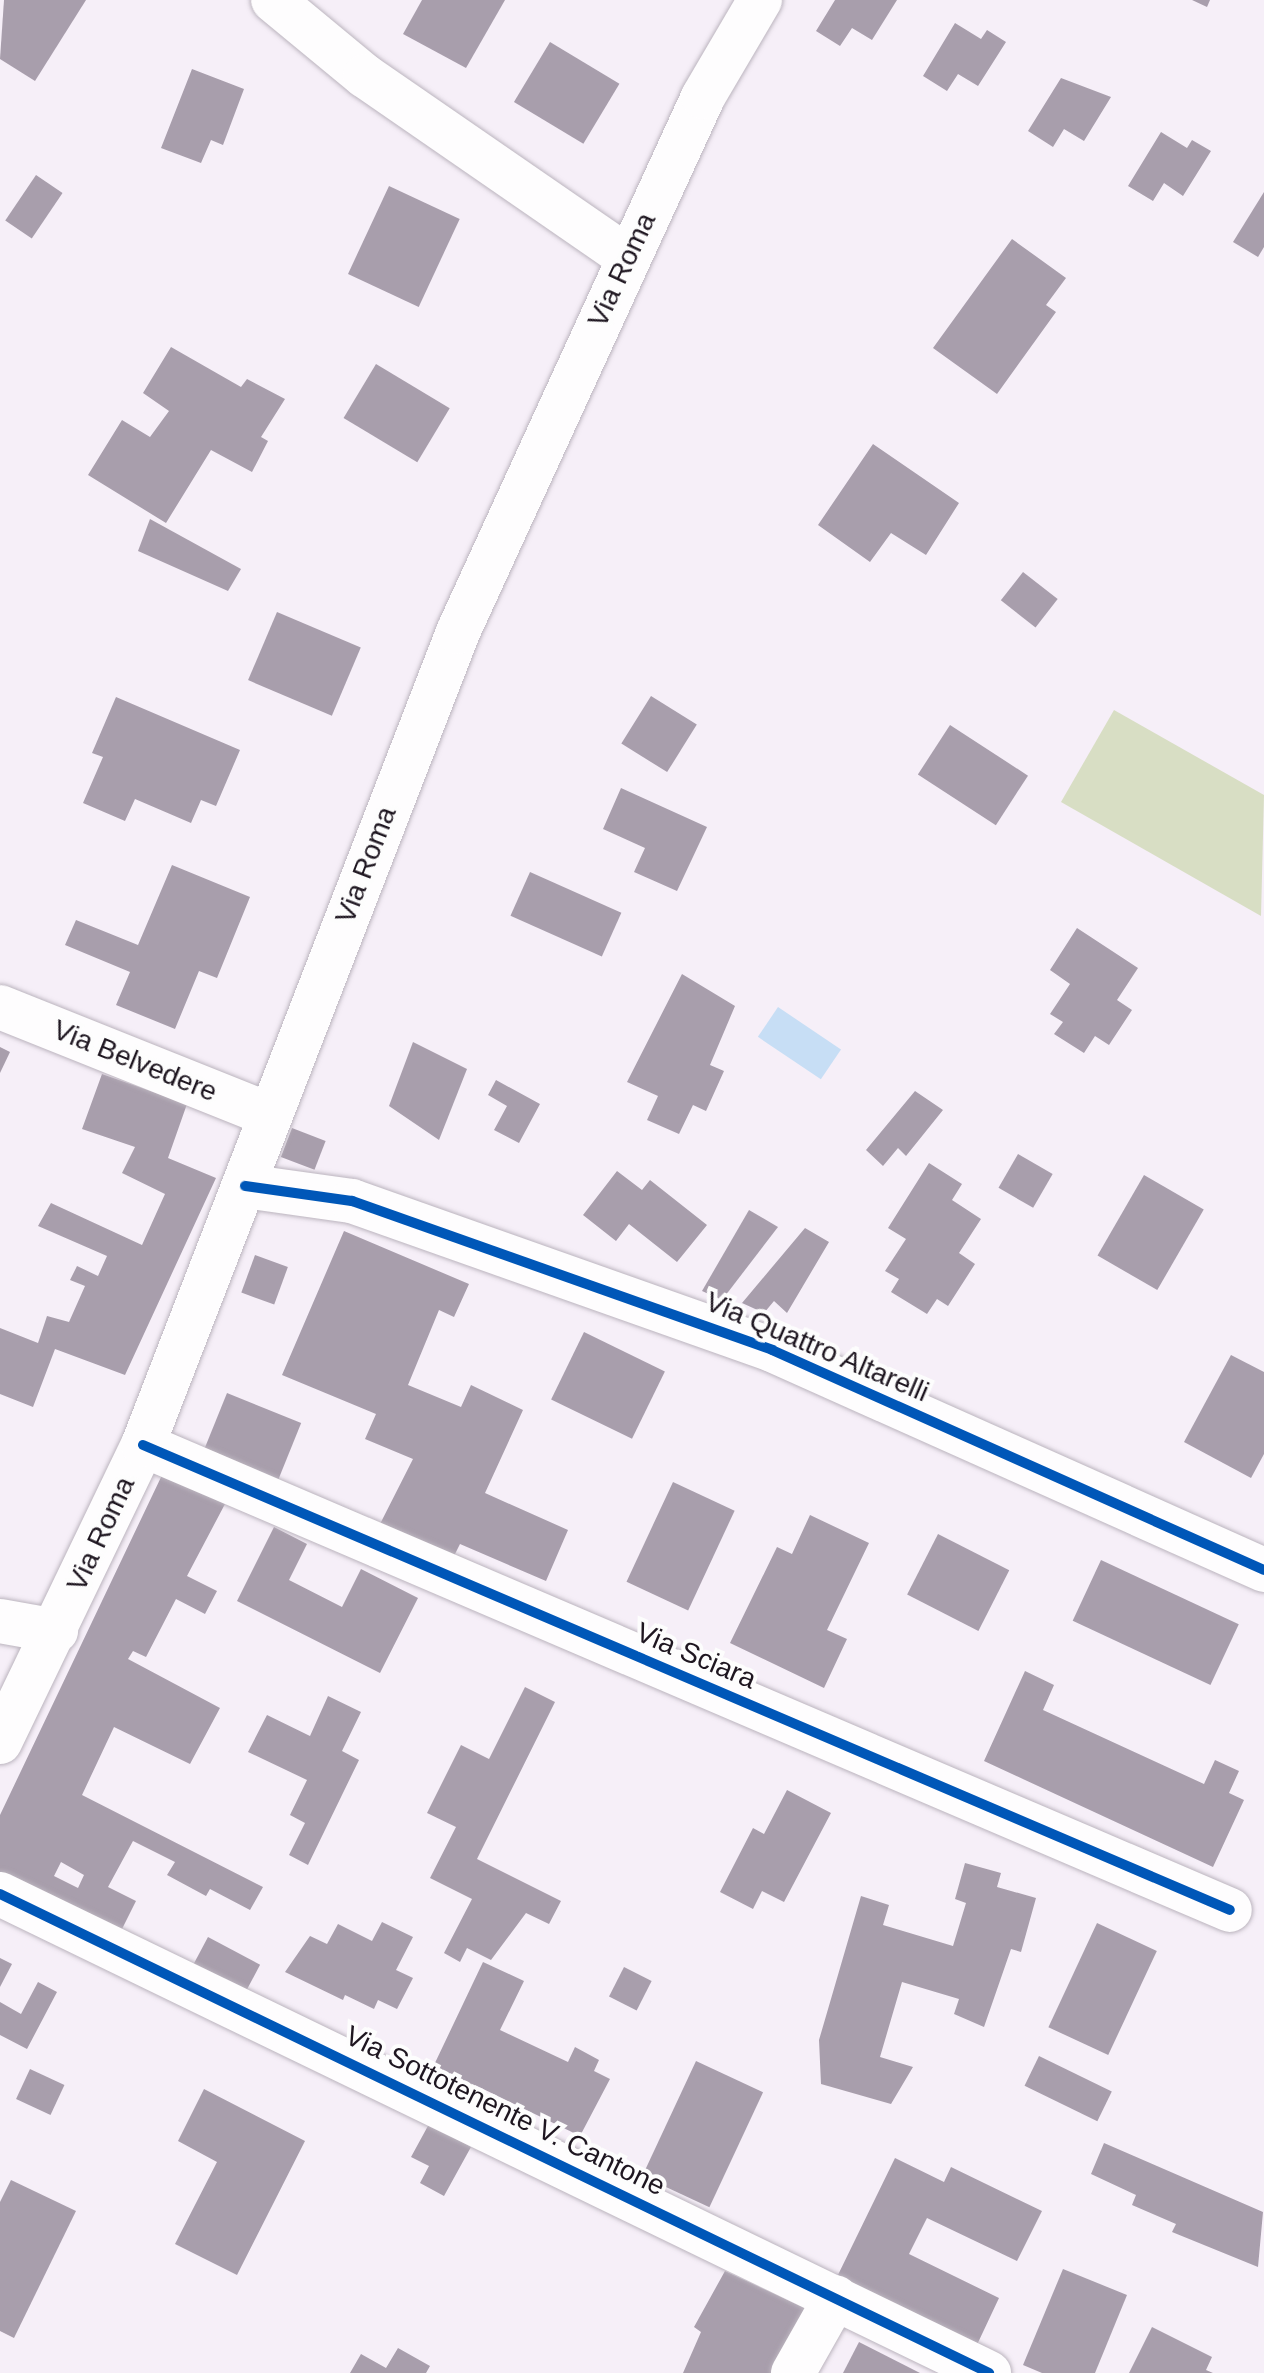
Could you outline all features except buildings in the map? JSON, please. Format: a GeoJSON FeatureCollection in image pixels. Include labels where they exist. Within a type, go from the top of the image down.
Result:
{"type":"FeatureCollection","features":[{"type":"Feature","properties":{"kind":"street"},"geometry":{"type":"LineString","coordinates":[[273,0],[365,76],[627,257]]}},
{"type":"Feature","properties":{"kind":"street","name":"Via Roma"},"geometry":{"type":"LineString","coordinates":[[0,1742],[52,1640],[143,1445],[428,703],[627,257],[703,97],[760,0]]}},
{"type":"Feature","properties":{"kind":"street","name":"Via Belvedere"},"geometry":{"type":"LineString","coordinates":[[0,1007],[270,1115]]}},
{"type":"Feature","properties":{"kind":"street","name":"Via Quattro Altarelli"},"geometry":{"type":"LineString","coordinates":[[245,1186],[352,1201],[772,1350],[1264,1570]]}},
{"type":"Feature","properties":{"kind":"street","name":"Via Sciara"},"geometry":{"type":"LineString","coordinates":[[143,1445],[1230,1910]]}},
{"type":"Feature","properties":{"kind":"street"},"geometry":{"type":"LineString","coordinates":[[0,1621],[52,1640]]}},
{"type":"Feature","properties":{"kind":"street"},"geometry":{"type":"LineString","coordinates":[[0,1645],[52,1640]]}},
{"type":"Feature","properties":{"kind":"street","name":"Via Sottotenente V. Cantone"},"geometry":{"type":"LineString","coordinates":[[0,1894],[989,2373]]}},
{"type":"Feature","properties":{"kind":"street"},"geometry":{"type":"LineString","coordinates":[[793,2373],[836,2297]]}},
{"type":"Feature","properties":{"kind":"green space"},"geometry":{"type":"Polygon","coordinates":[[[1114,710],[1264,795],[1261,916],[1061,802],[1114,710]]]}},
{"type":"Feature","properties":{"kind":"water"},"geometry":{"type":"Polygon","coordinates":[[[778,1007],[841,1049],[821,1079],[758,1037],[778,1007]]]}},
{"type":"Feature","properties":{"kind":"cycle path"},"geometry":{"type":"LineString","coordinates":[[245,1186],[352,1201],[772,1350],[1264,1570]]}},
{"type":"Feature","properties":{"kind":"cycle path"},"geometry":{"type":"LineString","coordinates":[[143,1445],[1230,1910]]}},
{"type":"Feature","properties":{"kind":"cycle path"},"geometry":{"type":"LineString","coordinates":[[0,1894],[989,2373]]}}]}
